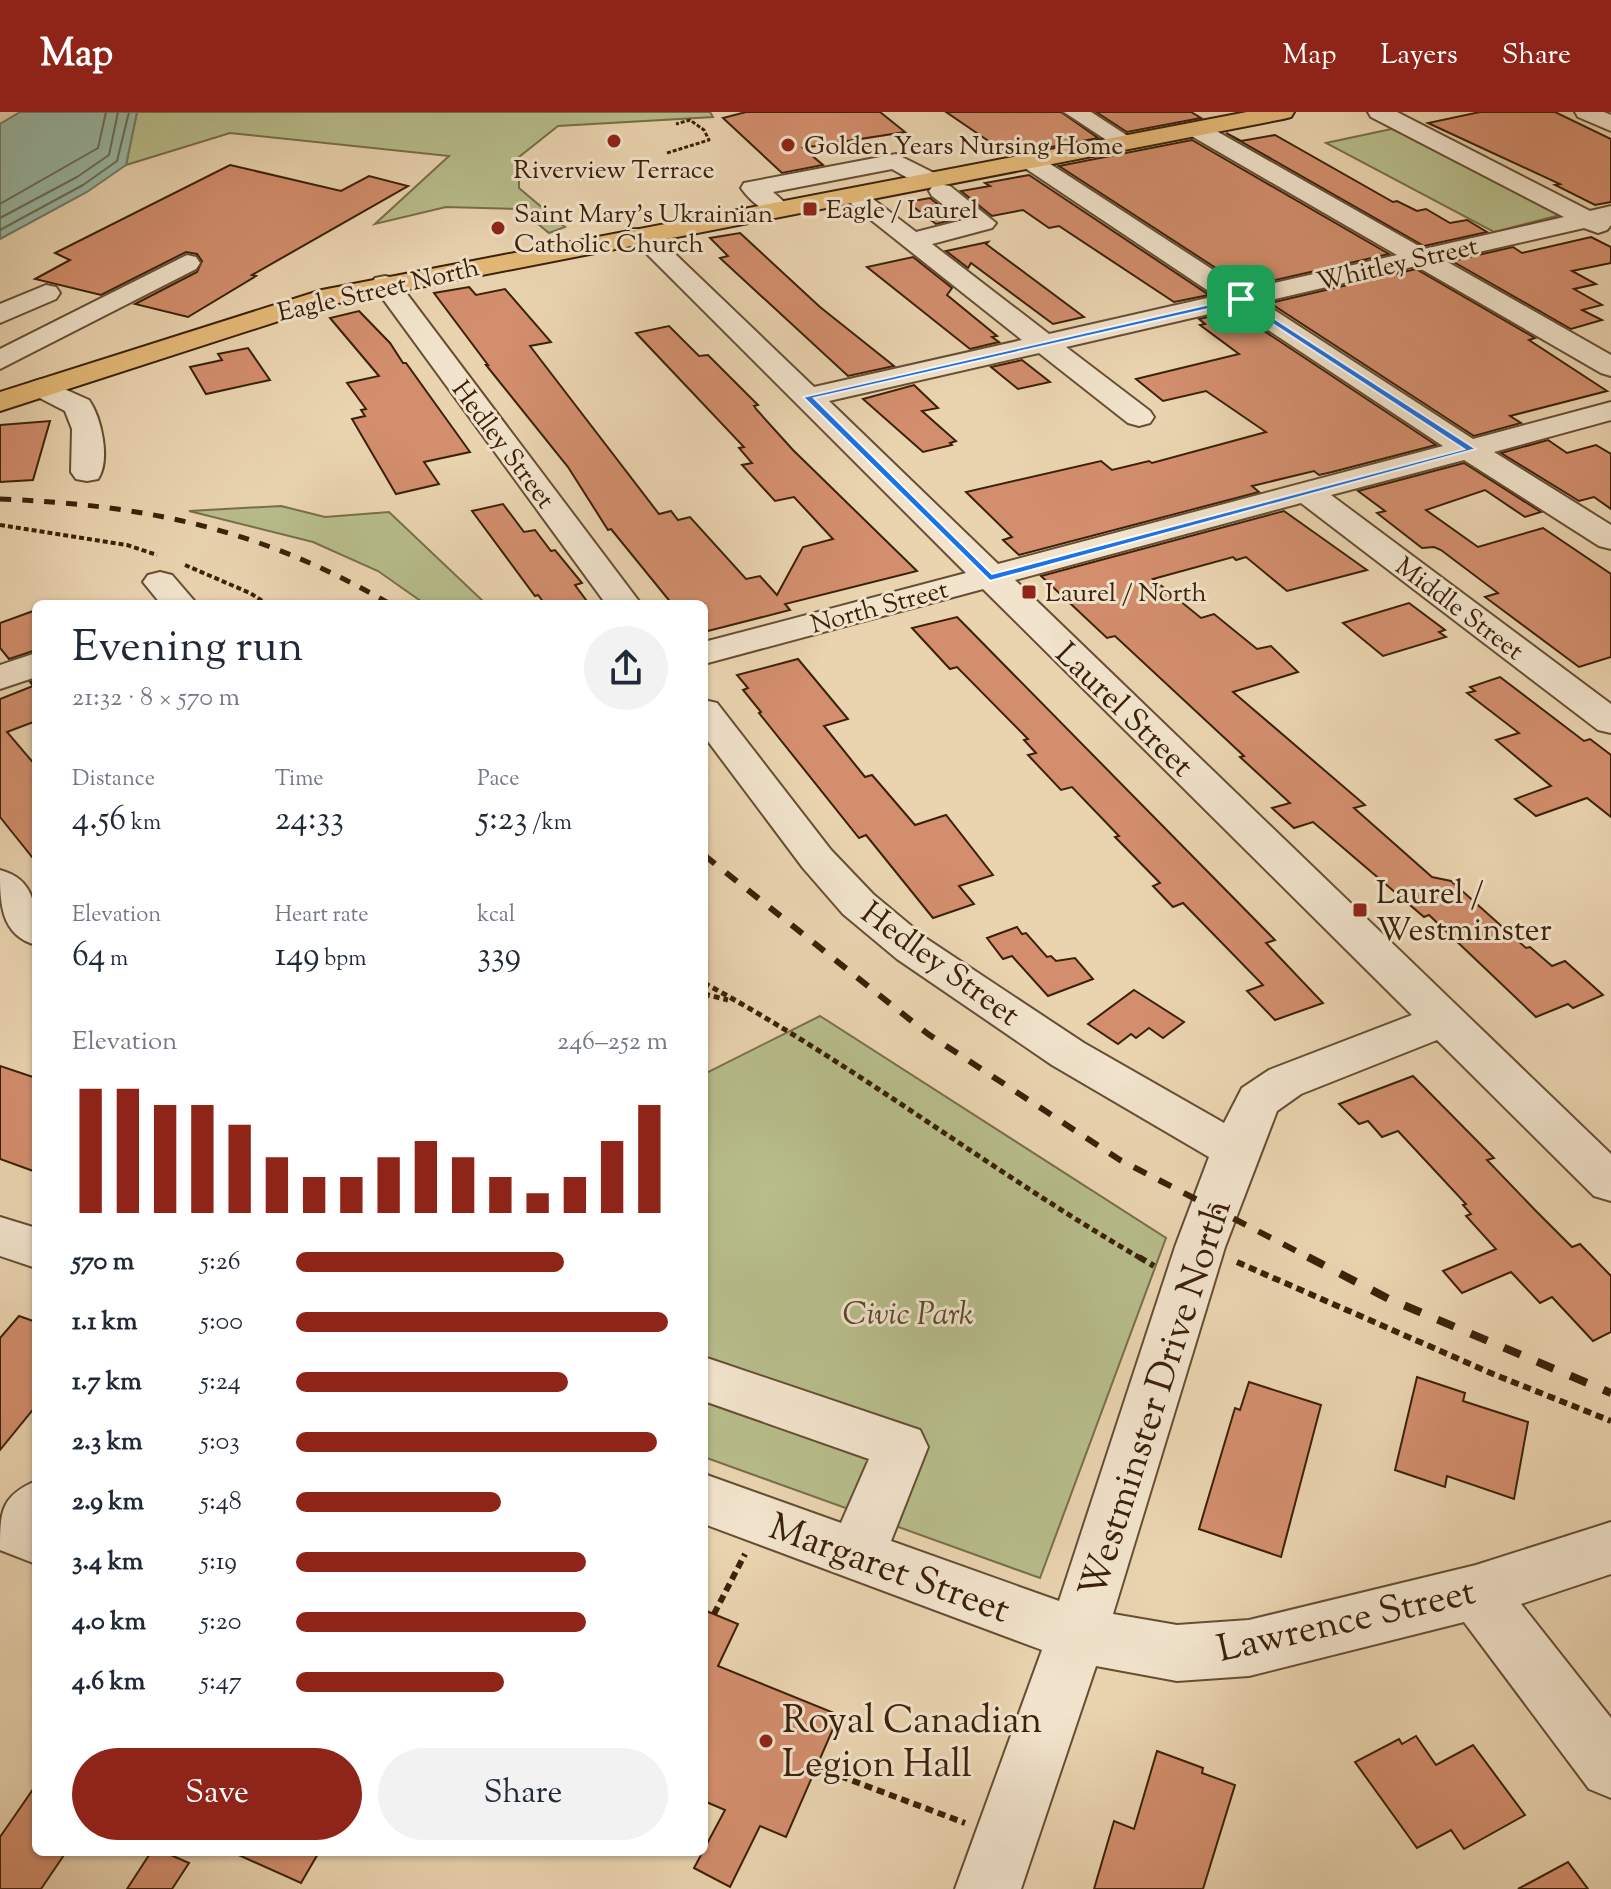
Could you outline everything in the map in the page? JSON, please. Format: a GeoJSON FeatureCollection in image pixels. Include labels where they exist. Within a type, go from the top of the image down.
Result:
{"type":"FeatureCollection","features":[{"type":"Feature","properties":{"kind":"main road"},"geometry":{"type":"LineString","coordinates":[[935,185],[1211,121],[1283,112]]}},
{"type":"Feature","properties":{"kind":"main road","name":"Eagle Street North"},"geometry":{"type":"LineString","coordinates":[[0,402],[273,311],[385,284],[778,208]]}},
{"type":"Feature","properties":{"kind":"street"},"geometry":{"type":"LineString","coordinates":[[1075,112],[1125,142]]}},
{"type":"Feature","properties":{"kind":"street"},"geometry":{"type":"LineString","coordinates":[[1379,112],[1603,222]]}},
{"type":"Feature","properties":{"kind":"street"},"geometry":{"type":"LineString","coordinates":[[1586,112],[1611,124]]}},
{"type":"Feature","properties":{"kind":"street"},"geometry":{"type":"LineString","coordinates":[[1211,121],[1421,257],[1611,367]]}},
{"type":"Feature","properties":{"kind":"street"},"geometry":{"type":"LineString","coordinates":[[778,208],[753,188],[896,161],[935,185],[983,223],[912,241]]}},
{"type":"Feature","properties":{"kind":"street"},"geometry":{"type":"LineString","coordinates":[[1030,161],[1611,539]]}},
{"type":"Feature","properties":{"kind":"street"},"geometry":{"type":"LineString","coordinates":[[864,204],[1139,417]]}},
{"type":"Feature","properties":{"kind":"street","name":"Whitley Street"},"geometry":{"type":"LineString","coordinates":[[808,397],[1421,257],[1603,222]]}},
{"type":"Feature","properties":{"kind":"street","name":"Laurel Street"},"geometry":{"type":"LineString","coordinates":[[640,234],[1611,1183]]}},
{"type":"Feature","properties":{"kind":"street"},"geometry":{"type":"LineString","coordinates":[[0,360],[187,263]]}},
{"type":"Feature","properties":{"kind":"street","name":"Hedley Street"},"geometry":{"type":"LineString","coordinates":[[385,284],[621,600]]}},
{"type":"Feature","properties":{"kind":"street"},"geometry":{"type":"LineString","coordinates":[[0,315],[46,293]]}},
{"type":"Feature","properties":{"kind":"street"},"geometry":{"type":"LineString","coordinates":[[0,323],[46,337]]}},
{"type":"Feature","properties":{"kind":"street"},"geometry":{"type":"LineString","coordinates":[[42,388],[78,406],[87,429],[87,472]]}},
{"type":"Feature","properties":{"kind":"street","name":"North Street"},"geometry":{"type":"LineString","coordinates":[[708,652],[1611,411]]}},
{"type":"Feature","properties":{"kind":"street","name":"Middle Street"},"geometry":{"type":"LineString","coordinates":[[1309,494],[1611,722]]}},
{"type":"Feature","properties":{"kind":"street"},"geometry":{"type":"LineString","coordinates":[[0,678],[32,666]]}},
{"type":"Feature","properties":{"kind":"street","name":"Hedley Street"},"geometry":{"type":"LineString","coordinates":[[708,716],[817,859],[868,913],[912,949],[1068,1054],[1193,1128],[1236,1149]]}},
{"type":"Feature","properties":{"kind":"street"},"geometry":{"type":"LineString","coordinates":[[0,883],[32,926]]}},
{"type":"Feature","properties":{"kind":"street","name":"Westminster Drive North"},"geometry":{"type":"LineString","coordinates":[[988,1889],[1077,1635],[1181,1259],[1258,1100],[1285,1082],[1444,1020]]}},
{"type":"Feature","properties":{"kind":"street"},"geometry":{"type":"LineString","coordinates":[[0,1236],[32,1247]]}},
{"type":"Feature","properties":{"kind":"street"},"geometry":{"type":"LineString","coordinates":[[708,1380],[901,1447],[856,1556]]}},
{"type":"Feature","properties":{"kind":"street","name":"Margaret Street"},"geometry":{"type":"LineString","coordinates":[[708,1500],[1077,1635]]}},
{"type":"Feature","properties":{"kind":"street","name":"Lawrence Street"},"geometry":{"type":"LineString","coordinates":[[1077,1635],[1177,1653],[1249,1648],[1476,1592],[1611,1548]]}},
{"type":"Feature","properties":{"kind":"street"},"geometry":{"type":"LineString","coordinates":[[1476,1592],[1611,1767]]}},
{"type":"Feature","properties":{"kind":"path"},"geometry":{"type":"LineString","coordinates":[[667,153],[709,140],[704,130],[690,120],[676,124]]}},
{"type":"Feature","properties":{"kind":"path"},"geometry":{"type":"LineString","coordinates":[[0,525],[127,545],[168,576],[250,593],[261,600]]}},
{"type":"Feature","properties":{"kind":"path"},"geometry":{"type":"LineString","coordinates":[[708,985],[774,1021],[1071,1218],[1611,1421]]}},
{"type":"Feature","properties":{"kind":"path"},"geometry":{"type":"LineString","coordinates":[[708,995],[737,1002]]}},
{"type":"Feature","properties":{"kind":"path"},"geometry":{"type":"LineString","coordinates":[[714,1614],[762,1520]]}},
{"type":"Feature","properties":{"kind":"path"},"geometry":{"type":"LineString","coordinates":[[816,1767],[965,1823]]}},
{"type":"Feature","properties":{"kind":"green space"},"geometry":{"type":"Polygon","coordinates":[[[137,112],[710,112],[713,117],[558,126],[519,157],[519,188],[565,227],[549,233],[520,209],[446,207],[375,224],[449,156],[230,133],[126,165],[137,112]]]}},
{"type":"Feature","properties":{"kind":"green space"},"geometry":{"type":"Polygon","coordinates":[[[1396,128],[1568,213],[1494,232],[1326,143],[1396,128]]]}},
{"type":"Feature","properties":{"kind":"green space"},"geometry":{"type":"Polygon","coordinates":[[[281,506],[325,517],[389,512],[482,600],[419,600],[378,571],[313,542],[189,511],[281,506]]]}},
{"type":"Feature","properties":{"kind":"green space","name":"Civic Park"},"geometry":{"type":"Polygon","coordinates":[[[820,1016],[1166,1238],[1040,1578],[708,1458],[708,1072],[820,1016]]]}},
{"type":"Feature","properties":{"kind":"water"},"geometry":{"type":"Polygon","coordinates":[[[20,112],[137,112],[126,165],[87,192],[0,239],[0,124],[20,112]]]}},
{"type":"Feature","properties":{"kind":"building","name":"Golden Years Nursing Home"},"geometry":{"type":"Polygon","coordinates":[[[746,112],[880,112],[905,132],[803,148],[823,165],[782,173],[723,118],[746,112]]]}},
{"type":"Feature","properties":{"kind":"building"},"geometry":{"type":"Polygon","coordinates":[[[946,112],[1061,112],[1098,138],[1009,155],[946,112]]]}},
{"type":"Feature","properties":{"kind":"building"},"geometry":{"type":"Polygon","coordinates":[[[1096,112],[1191,112],[1201,118],[1127,132],[1096,112]]]}},
{"type":"Feature","properties":{"kind":"building"},"geometry":{"type":"Polygon","coordinates":[[[1480,112],[1555,112],[1611,139],[1611,202],[1595,205],[1555,185],[1560,184],[1428,123],[1480,112]]]}},
{"type":"Feature","properties":{"kind":"building"},"geometry":{"type":"Polygon","coordinates":[[[1226,133],[1241,141],[1275,135],[1393,202],[1417,211],[1426,209],[1450,223],[1467,220],[1487,232],[1424,246],[1226,133]]]}},
{"type":"Feature","properties":{"kind":"building"},"geometry":{"type":"Polygon","coordinates":[[[1192,140],[1389,254],[1245,287],[1059,166],[1192,140]]]}},
{"type":"Feature","properties":{"kind":"building"},"geometry":{"type":"Polygon","coordinates":[[[230,165],[341,191],[369,176],[408,186],[252,275],[256,276],[188,317],[135,304],[197,272],[202,261],[197,254],[186,252],[101,295],[35,279],[70,260],[55,253],[230,165]]]}},
{"type":"Feature","properties":{"kind":"building"},"geometry":{"type":"Polygon","coordinates":[[[1029,175],[1209,295],[1174,302],[1059,226],[1049,228],[1023,210],[992,216],[961,191],[1029,175]]]}},
{"type":"Feature","properties":{"kind":"building"},"geometry":{"type":"Polygon","coordinates":[[[930,198],[956,219],[936,224],[907,202],[930,198]]]}},
{"type":"Feature","properties":{"kind":"building"},"geometry":{"type":"Polygon","coordinates":[[[740,233],[820,307],[894,366],[848,376],[720,258],[728,256],[710,238],[740,233]]]}},
{"type":"Feature","properties":{"kind":"building"},"geometry":{"type":"Polygon","coordinates":[[[1591,237],[1611,247],[1611,263],[1572,271],[1596,284],[1574,289],[1602,305],[1582,310],[1602,320],[1571,329],[1452,261],[1513,247],[1522,253],[1591,237]]]}},
{"type":"Feature","properties":{"kind":"building"},"geometry":{"type":"Polygon","coordinates":[[[988,242],[986,244],[1084,317],[1053,324],[971,263],[968,268],[946,251],[988,242]]]}},
{"type":"Feature","properties":{"kind":"building"},"geometry":{"type":"Polygon","coordinates":[[[913,257],[952,288],[947,295],[997,336],[992,337],[999,342],[970,349],[867,267],[913,257]]]}},
{"type":"Feature","properties":{"kind":"building"},"geometry":{"type":"Polygon","coordinates":[[[1416,269],[1535,338],[1529,340],[1607,391],[1510,416],[1521,423],[1474,436],[1270,303],[1416,269]]]}},
{"type":"Feature","properties":{"kind":"building"},"geometry":{"type":"Polygon","coordinates":[[[469,287],[476,295],[505,289],[551,342],[530,346],[659,514],[671,511],[678,520],[690,517],[746,579],[760,576],[777,595],[803,547],[833,539],[794,497],[775,501],[742,465],[752,463],[739,448],[744,447],[636,333],[669,326],[699,356],[708,355],[758,405],[754,406],[793,450],[917,571],[785,604],[790,610],[708,631],[708,600],[669,600],[611,529],[608,530],[568,467],[486,365],[434,293],[469,287]]]}},
{"type":"Feature","properties":{"kind":"building"},"geometry":{"type":"Polygon","coordinates":[[[359,311],[406,363],[470,452],[424,462],[439,484],[396,494],[352,419],[365,416],[361,410],[366,409],[347,383],[379,376],[330,318],[359,311]]]}},
{"type":"Feature","properties":{"kind":"building"},"geometry":{"type":"Polygon","coordinates":[[[1234,311],[1436,445],[1319,475],[1314,471],[1252,486],[1259,492],[1019,555],[1003,540],[1012,537],[966,492],[1101,461],[1112,470],[1149,461],[1152,463],[1266,432],[1206,391],[1163,401],[1136,379],[1239,354],[1200,325],[1205,324],[1199,319],[1234,311]]]}},
{"type":"Feature","properties":{"kind":"building"},"geometry":{"type":"Polygon","coordinates":[[[248,348],[270,380],[206,394],[190,367],[222,360],[218,354],[248,348]]]}},
{"type":"Feature","properties":{"kind":"building"},"geometry":{"type":"Polygon","coordinates":[[[1022,360],[1050,382],[1018,389],[991,367],[1022,360]]]}},
{"type":"Feature","properties":{"kind":"building"},"geometry":{"type":"Polygon","coordinates":[[[914,385],[938,408],[922,411],[956,441],[950,443],[952,445],[923,452],[863,399],[914,385]]]}},
{"type":"Feature","properties":{"kind":"building"},"geometry":{"type":"Polygon","coordinates":[[[50,421],[33,480],[0,482],[0,425],[50,421]]]}},
{"type":"Feature","properties":{"kind":"building"},"geometry":{"type":"Polygon","coordinates":[[[1548,440],[1567,453],[1596,445],[1611,454],[1611,509],[1594,497],[1579,501],[1501,453],[1548,440]]]}},
{"type":"Feature","properties":{"kind":"building"},"geometry":{"type":"Polygon","coordinates":[[[1464,463],[1541,512],[1525,517],[1485,490],[1426,510],[1478,547],[1543,528],[1611,574],[1611,657],[1579,667],[1485,597],[1498,593],[1441,550],[1422,548],[1377,513],[1385,511],[1358,491],[1464,463]]]}},
{"type":"Feature","properties":{"kind":"building"},"geometry":{"type":"Polygon","coordinates":[[[503,504],[524,532],[535,530],[551,551],[555,550],[582,583],[575,585],[586,600],[542,600],[535,596],[472,511],[503,504]]]}},
{"type":"Feature","properties":{"kind":"building"},"geometry":{"type":"Polygon","coordinates":[[[1284,511],[1367,570],[1287,591],[1246,557],[1236,560],[1233,557],[1153,579],[1201,618],[1214,614],[1257,649],[1271,646],[1298,672],[1233,692],[1365,805],[1354,808],[1432,877],[1451,881],[1526,948],[1530,947],[1552,966],[1565,961],[1603,995],[1573,1008],[1568,1004],[1536,1017],[1429,915],[1424,917],[1313,822],[1294,828],[1272,808],[1290,803],[1240,757],[1244,756],[1115,636],[1107,638],[1041,576],[1284,511]]]}},
{"type":"Feature","properties":{"kind":"building"},"geometry":{"type":"Polygon","coordinates":[[[1409,603],[1445,630],[1439,632],[1446,637],[1383,656],[1343,623],[1409,603]]]}},
{"type":"Feature","properties":{"kind":"building"},"geometry":{"type":"Polygon","coordinates":[[[32,611],[32,651],[9,659],[0,648],[0,623],[32,611]]]}},
{"type":"Feature","properties":{"kind":"building"},"geometry":{"type":"Polygon","coordinates":[[[957,617],[1275,940],[1266,943],[1323,1003],[1275,1020],[1247,991],[1263,985],[1183,903],[1173,907],[1153,886],[1160,883],[1115,837],[1119,836],[1072,787],[1061,790],[1028,755],[1036,753],[1024,740],[1028,739],[957,667],[950,669],[912,628],[957,617]]]}},
{"type":"Feature","properties":{"kind":"building"},"geometry":{"type":"Polygon","coordinates":[[[798,659],[848,719],[824,726],[865,777],[872,775],[915,825],[946,815],[993,875],[959,886],[974,904],[933,918],[866,835],[859,838],[759,713],[743,690],[748,688],[737,675],[798,659]]]}},
{"type":"Feature","properties":{"kind":"building"},"geometry":{"type":"Polygon","coordinates":[[[1500,677],[1584,741],[1590,739],[1611,755],[1611,817],[1587,798],[1536,816],[1515,799],[1551,786],[1496,740],[1519,733],[1467,693],[1475,691],[1470,687],[1500,677]]]}},
{"type":"Feature","properties":{"kind":"building"},"geometry":{"type":"Polygon","coordinates":[[[32,686],[32,723],[7,732],[32,761],[32,857],[0,817],[0,699],[32,686]]]}},
{"type":"Feature","properties":{"kind":"building"},"geometry":{"type":"Polygon","coordinates":[[[1017,927],[1047,957],[1051,956],[1056,961],[1075,958],[1093,979],[1048,996],[1012,956],[1003,959],[987,938],[1017,927]]]}},
{"type":"Feature","properties":{"kind":"building"},"geometry":{"type":"Polygon","coordinates":[[[1134,990],[1184,1022],[1163,1038],[1149,1028],[1136,1038],[1131,1034],[1118,1044],[1088,1024],[1134,990]]]}},
{"type":"Feature","properties":{"kind":"building"},"geometry":{"type":"Polygon","coordinates":[[[0,1066],[32,1077],[32,1171],[0,1159],[0,1066]]]}},
{"type":"Feature","properties":{"kind":"building"},"geometry":{"type":"Polygon","coordinates":[[[1413,1076],[1494,1158],[1487,1160],[1535,1210],[1572,1247],[1580,1244],[1611,1276],[1611,1332],[1593,1341],[1552,1297],[1540,1303],[1511,1272],[1462,1293],[1443,1271],[1496,1249],[1466,1216],[1471,1214],[1463,1205],[1466,1204],[1398,1131],[1382,1137],[1368,1121],[1359,1124],[1339,1104],[1413,1076]]]}},
{"type":"Feature","properties":{"kind":"building"},"geometry":{"type":"Polygon","coordinates":[[[19,1316],[32,1321],[32,1411],[0,1450],[0,1338],[19,1316]]]}},
{"type":"Feature","properties":{"kind":"building"},"geometry":{"type":"Polygon","coordinates":[[[1417,1377],[1465,1393],[1463,1401],[1528,1422],[1514,1499],[1447,1476],[1445,1487],[1395,1470],[1417,1377]]]}},
{"type":"Feature","properties":{"kind":"building"},"geometry":{"type":"Polygon","coordinates":[[[1249,1382],[1321,1405],[1281,1557],[1199,1529],[1235,1408],[1240,1410],[1249,1382]]]}},
{"type":"Feature","properties":{"kind":"building","name":"Royal Canadian Legion Hall"},"geometry":{"type":"Polygon","coordinates":[[[708,1612],[738,1624],[718,1666],[839,1715],[786,1837],[760,1826],[730,1887],[694,1868],[700,1856],[708,1856],[708,1842],[725,1810],[708,1803],[708,1612]]]}},
{"type":"Feature","properties":{"kind":"building"},"geometry":{"type":"Polygon","coordinates":[[[1416,1736],[1436,1765],[1473,1745],[1525,1815],[1464,1849],[1451,1830],[1417,1848],[1355,1762],[1399,1739],[1402,1744],[1416,1736]]]}},
{"type":"Feature","properties":{"kind":"building"},"geometry":{"type":"Polygon","coordinates":[[[1157,1751],[1203,1768],[1202,1773],[1235,1785],[1203,1889],[1094,1889],[1114,1821],[1134,1829],[1157,1751]]]}},
{"type":"Feature","properties":{"kind":"building"},"geometry":{"type":"Polygon","coordinates":[[[32,1791],[32,1856],[63,1856],[41,1889],[0,1889],[0,1837],[32,1791]]]}},
{"type":"Feature","properties":{"kind":"building"},"geometry":{"type":"Polygon","coordinates":[[[148,1856],[173,1856],[189,1863],[172,1889],[127,1889],[148,1856]]]}},
{"type":"Feature","properties":{"kind":"building"},"geometry":{"type":"Polygon","coordinates":[[[241,1856],[317,1856],[301,1883],[241,1856]]]}},
{"type":"Feature","properties":{"kind":"building"},"geometry":{"type":"Polygon","coordinates":[[[1568,1862],[1588,1889],[1518,1889],[1568,1862]]]}},
{"type":"Feature","properties":{"kind":"railway"},"geometry":{"type":"LineString","coordinates":[[0,499],[105,507],[202,526],[249,539],[295,557],[383,600]]}},
{"type":"Feature","properties":{"kind":"railway"},"geometry":{"type":"LineString","coordinates":[[708,858],[928,1034],[1120,1160],[1312,1259]]}},
{"type":"Feature","properties":{"kind":"railway"},"geometry":{"type":"LineString","coordinates":[[1308,1257],[1389,1299],[1611,1393]]}},
{"type":"Feature","properties":{"kind":"place","name":"Riverview Terrace"},"geometry":{"type":"Point","coordinates":[614,141]}},
{"type":"Feature","properties":{"kind":"place","name":"Golden Years Nursing Home"},"geometry":{"type":"Point","coordinates":[788,145]}},
{"type":"Feature","properties":{"kind":"place","name":"Eagle / Laurel"},"geometry":{"type":"Point","coordinates":[810,209]}},
{"type":"Feature","properties":{"kind":"place","name":"Saint Mary's Ukrainian Catholic Church"},"geometry":{"type":"Point","coordinates":[498,228]}},
{"type":"Feature","properties":{"kind":"place","name":"Laurel / North"},"geometry":{"type":"Point","coordinates":[1029,592]}},
{"type":"Feature","properties":{"kind":"place","name":"Laurel / Westminster"},"geometry":{"type":"Point","coordinates":[1360,910]}},
{"type":"Feature","properties":{"kind":"place","name":"Royal Canadian Legion Hall"},"geometry":{"type":"Point","coordinates":[766,1741]}},
{"type":"Feature","properties":{"kind":"route"},"geometry":{"type":"LineString","coordinates":[[1241,299],[1452,439],[1472,449],[990,578],[808,397],[1046,344],[1241,299]]}}]}
